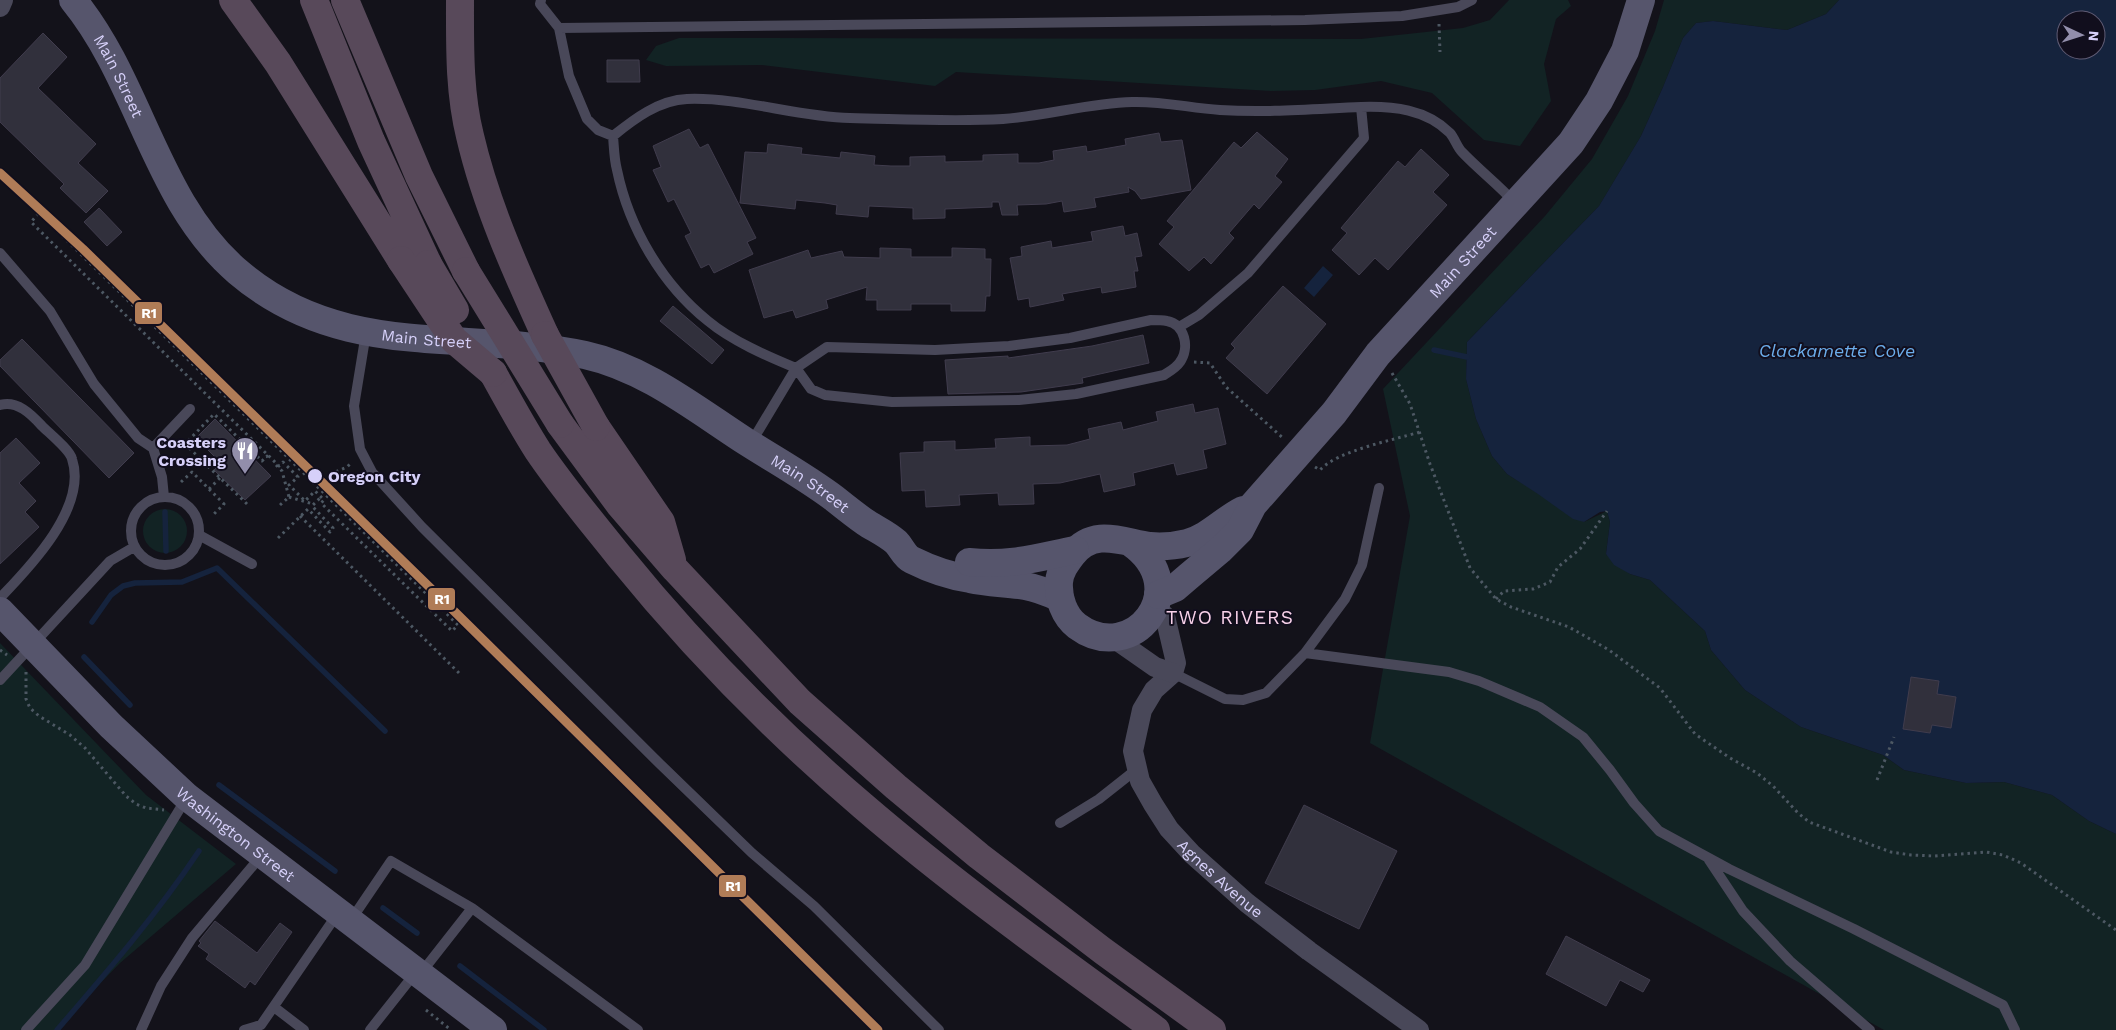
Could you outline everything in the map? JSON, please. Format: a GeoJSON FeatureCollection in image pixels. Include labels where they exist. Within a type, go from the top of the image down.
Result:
{"type":"FeatureCollection","features":[{"type":"Feature","properties":{"kind":"highway"},"geometry":{"type":"LineString","coordinates":[[233,0],[278,62],[401,260],[454,340],[494,374]]}},
{"type":"Feature","properties":{"kind":"highway"},"geometry":{"type":"LineString","coordinates":[[314,0],[371,141],[428,264],[494,374],[519,421],[562,484],[653,598],[719,670],[802,752],[863,806],[981,901],[1156,1030]]}},
{"type":"Feature","properties":{"kind":"highway"},"geometry":{"type":"LineString","coordinates":[[345,0],[419,176],[466,271],[560,424],[619,504],[675,569],[800,702],[896,787],[987,862],[1102,950],[1212,1030]]}},
{"type":"Feature","properties":{"kind":"highway"},"geometry":{"type":"LineString","coordinates":[[460,0],[462,82],[470,136],[497,222],[519,279],[545,335],[596,427],[661,522],[675,569]]}},
{"type":"Feature","properties":{"kind":"street"},"geometry":{"type":"LineString","coordinates":[[0,7],[3,0]]}},
{"type":"Feature","properties":{"kind":"street","name":"Main Street"},"geometry":{"type":"LineString","coordinates":[[73,0],[110,54],[179,198],[214,248],[236,271],[275,299],[325,321],[366,332],[396,337],[550,350],[588,356],[628,369],[682,399],[819,487],[864,521],[896,542],[907,558],[935,570],[969,579],[1024,586],[1060,598]]}},
{"type":"Feature","properties":{"kind":"street","name":"Main Street"},"geometry":{"type":"LineString","coordinates":[[1112,637],[1126,635],[1138,628],[1148,618],[1157,600],[1176,588],[1240,530],[1253,505],[1334,413],[1378,354],[1571,143],[1591,114],[1625,51],[1641,0]]}},
{"type":"Feature","properties":{"kind":"street","name":"Main Street"},"geometry":{"type":"LineString","coordinates":[[896,542],[914,542],[939,554],[967,562],[997,565],[1030,561],[1075,550],[1088,542],[1102,538],[1117,538],[1152,546],[1171,546],[1188,543],[1212,531],[1234,514],[1253,505]]}},
{"type":"Feature","properties":{"kind":"street"},"geometry":{"type":"LineString","coordinates":[[1075,550],[1065,564],[1059,581],[1060,598],[1065,611],[1079,627],[1098,636],[1112,637],[1155,667],[1173,673],[1176,663],[1170,632],[1157,600],[1158,579],[1153,564],[1144,552],[1131,542]]}},
{"type":"Feature","properties":{"kind":"street","name":"Washington Street"},"geometry":{"type":"LineString","coordinates":[[0,611],[111,726],[187,797],[493,1030]]}},
{"type":"Feature","properties":{"kind":"street","name":"Agnes Avenue"},"geometry":{"type":"LineString","coordinates":[[1173,673],[1154,690],[1142,710],[1133,751],[1140,781],[1164,821],[1192,854],[1247,903],[1419,1030]]}},
{"type":"Feature","properties":{"kind":"lane"},"geometry":{"type":"LineString","coordinates":[[541,0],[540,4],[559,28],[564,61],[578,101],[587,119],[598,130],[613,136]]}},
{"type":"Feature","properties":{"kind":"lane"},"geometry":{"type":"LineString","coordinates":[[559,28],[1305,20],[1402,16],[1458,7],[1472,0]]}},
{"type":"Feature","properties":{"kind":"lane"},"geometry":{"type":"LineString","coordinates":[[613,136],[638,116],[664,104],[686,99],[737,102],[845,118],[908,120],[1003,119],[1130,102],[1161,102],[1219,110],[1267,111],[1388,106],[1407,109],[1426,116],[1450,134],[1462,152],[1516,204]]}},
{"type":"Feature","properties":{"kind":"lane"},"geometry":{"type":"LineString","coordinates":[[1179,327],[1199,315],[1248,273],[1364,138],[1361,107]]}},
{"type":"Feature","properties":{"kind":"lane"},"geometry":{"type":"LineString","coordinates":[[613,136],[617,170],[630,212],[648,251],[674,289],[709,322],[747,345],[796,368],[811,388],[825,395],[892,402],[1019,400],[1076,394],[1164,375],[1181,361],[1185,346],[1183,335],[1179,327],[1168,321],[1150,320],[1070,338],[1009,346],[935,350],[827,347],[796,368],[750,444]]}},
{"type":"Feature","properties":{"kind":"lane"},"geometry":{"type":"LineString","coordinates":[[0,253],[50,311],[94,384],[138,438],[153,448],[162,477],[164,497]]}},
{"type":"Feature","properties":{"kind":"lane"},"geometry":{"type":"LineString","coordinates":[[366,332],[354,406],[356,428],[362,454],[372,472],[500,605],[660,764],[752,852],[814,906],[939,1030]]}},
{"type":"Feature","properties":{"kind":"lane"},"geometry":{"type":"LineString","coordinates":[[0,405],[6,404],[26,410],[72,457],[75,479],[66,514],[28,570],[0,598]]}},
{"type":"Feature","properties":{"kind":"lane"},"geometry":{"type":"LineString","coordinates":[[153,448],[190,409]]}},
{"type":"Feature","properties":{"kind":"lane"},"geometry":{"type":"LineString","coordinates":[[1173,673],[1225,699],[1243,700],[1266,693],[1305,653],[1345,599],[1362,565],[1380,488]]}},
{"type":"Feature","properties":{"kind":"lane"},"geometry":{"type":"LineString","coordinates":[[164,497],[186,504],[198,524],[199,535],[195,547],[188,557],[177,563],[165,566],[153,564],[142,557],[134,548],[131,525],[135,514],[143,505],[164,497]]}},
{"type":"Feature","properties":{"kind":"lane"},"geometry":{"type":"LineString","coordinates":[[199,535],[252,564]]}},
{"type":"Feature","properties":{"kind":"lane"},"geometry":{"type":"LineString","coordinates":[[0,680],[110,561],[134,548]]}},
{"type":"Feature","properties":{"kind":"lane"},"geometry":{"type":"LineString","coordinates":[[1305,653],[1449,672],[1480,681],[1540,707],[1583,737],[1634,803],[1659,831],[1707,857],[2003,1005],[2015,1030]]}},
{"type":"Feature","properties":{"kind":"lane"},"geometry":{"type":"LineString","coordinates":[[1060,823],[1099,798],[1138,769]]}},
{"type":"Feature","properties":{"kind":"lane"},"geometry":{"type":"LineString","coordinates":[[26,1030],[85,965],[187,797]]}},
{"type":"Feature","properties":{"kind":"lane"},"geometry":{"type":"LineString","coordinates":[[141,1030],[161,986],[192,938],[262,854]]}},
{"type":"Feature","properties":{"kind":"lane"},"geometry":{"type":"LineString","coordinates":[[1707,857],[1743,911],[1790,961],[1870,1030]]}},
{"type":"Feature","properties":{"kind":"lane"},"geometry":{"type":"LineString","coordinates":[[244,1030],[261,1025],[344,917],[391,861],[472,908],[638,1030]]}},
{"type":"Feature","properties":{"kind":"lane"},"geometry":{"type":"LineString","coordinates":[[370,1030],[472,908]]}},
{"type":"Feature","properties":{"kind":"lane"},"geometry":{"type":"LineString","coordinates":[[274,1007],[304,1030]]}},
{"type":"Feature","properties":{"kind":"path"},"geometry":{"type":"LineString","coordinates":[[1438,21],[1440,52]]}},
{"type":"Feature","properties":{"kind":"path"},"geometry":{"type":"LineString","coordinates":[[40,213],[458,625],[452,631],[321,503],[324,500],[321,497],[315,491],[305,501],[290,485],[298,477],[283,462],[279,466],[31,222],[40,213]]}},
{"type":"Feature","properties":{"kind":"path"},"geometry":{"type":"LineString","coordinates":[[1378,354],[1410,404],[1430,464],[1470,568],[1496,598],[1511,606],[1562,623],[1610,650],[1660,688],[1695,734],[1730,758],[1757,772],[1809,822],[1891,852],[1911,856],[1949,856],[1986,852],[2003,855],[2021,862],[2116,930]]}},
{"type":"Feature","properties":{"kind":"path"},"geometry":{"type":"LineString","coordinates":[[1181,361],[1210,362],[1226,387],[1275,430]]}},
{"type":"Feature","properties":{"kind":"path"},"geometry":{"type":"LineString","coordinates":[[247,504],[185,444],[214,414],[262,461],[266,456],[282,471],[289,496]]}},
{"type":"Feature","properties":{"kind":"path"},"geometry":{"type":"LineString","coordinates":[[1315,467],[1320,470],[1325,464],[1347,454],[1420,432]]}},
{"type":"Feature","properties":{"kind":"path"},"geometry":{"type":"LineString","coordinates":[[330,474],[347,467],[362,454]]}},
{"type":"Feature","properties":{"kind":"path"},"geometry":{"type":"LineString","coordinates":[[181,482],[192,472],[224,504],[214,514]]}},
{"type":"Feature","properties":{"kind":"path"},"geometry":{"type":"LineString","coordinates":[[209,490],[220,478]]}},
{"type":"Feature","properties":{"kind":"path"},"geometry":{"type":"LineString","coordinates":[[289,496],[314,504]]}},
{"type":"Feature","properties":{"kind":"path"},"geometry":{"type":"LineString","coordinates":[[280,505],[289,496]]}},
{"type":"Feature","properties":{"kind":"path"},"geometry":{"type":"LineString","coordinates":[[278,538],[308,509],[330,532],[334,528],[312,506],[321,497]]}},
{"type":"Feature","properties":{"kind":"path"},"geometry":{"type":"LineString","coordinates":[[1496,598],[1504,590],[1533,589],[1550,582],[1558,567],[1580,549],[1607,511]]}},
{"type":"Feature","properties":{"kind":"path"},"geometry":{"type":"LineString","coordinates":[[300,516],[459,673]]}},
{"type":"Feature","properties":{"kind":"path"},"geometry":{"type":"LineString","coordinates":[[0,657],[1,644]]}},
{"type":"Feature","properties":{"kind":"path"},"geometry":{"type":"LineString","coordinates":[[1877,780],[1894,737]]}},
{"type":"Feature","properties":{"kind":"shaded area"},"geometry":{"type":"Polygon","coordinates":[[[1509,0],[1568,0],[1571,6],[1556,19],[1544,64],[1551,101],[1520,146],[1484,140],[1432,93],[1381,81],[1315,90],[1271,91],[956,72],[935,86],[761,65],[666,66],[646,60],[656,46],[679,38],[1361,39],[1463,28],[1490,20],[1509,0]]]}},
{"type":"Feature","properties":{"kind":"shaded area"},"geometry":{"type":"Polygon","coordinates":[[[1664,0],[1839,0],[1826,14],[1787,30],[1713,21],[1696,23],[1683,38],[1641,136],[1599,206],[1467,342],[1466,379],[1476,419],[1492,456],[1507,474],[1584,522],[1607,511],[1610,522],[1606,554],[1630,574],[1650,580],[1705,631],[1711,650],[1745,690],[1801,727],[1883,755],[1904,770],[1966,783],[2004,782],[2052,795],[2089,821],[2116,834],[2116,1030],[1884,1030],[1370,743],[1410,516],[1383,389],[1545,216],[1592,159],[1628,96],[1655,31],[1664,0]]]}},
{"type":"Feature","properties":{"kind":"shaded area"},"geometry":{"type":"Polygon","coordinates":[[[169,509],[181,515],[186,522],[186,540],[181,547],[174,552],[161,553],[153,550],[146,543],[143,527],[146,519],[153,512],[169,509]]]}},
{"type":"Feature","properties":{"kind":"shaded area"},"geometry":{"type":"Polygon","coordinates":[[[0,643],[146,795],[236,864],[120,963],[55,1030],[0,1030],[0,643]]]}},
{"type":"Feature","properties":{"kind":"water","name":"Clackamette Cove"},"geometry":{"type":"Polygon","coordinates":[[[1839,0],[2116,0],[2116,834],[2089,821],[2052,795],[2004,782],[1966,783],[1904,770],[1883,755],[1801,727],[1745,690],[1711,650],[1705,631],[1650,580],[1630,574],[1614,565],[1606,554],[1610,522],[1607,511],[1600,512],[1584,522],[1573,519],[1507,474],[1492,456],[1476,419],[1466,379],[1467,342],[1599,206],[1641,136],[1683,38],[1696,23],[1713,21],[1787,30],[1826,14],[1839,0]]]}},
{"type":"Feature","properties":{"kind":"water"},"geometry":{"type":"Polygon","coordinates":[[[1323,266],[1333,275],[1314,297],[1304,288],[1323,266]]]}},
{"type":"Feature","properties":{"kind":"building"},"geometry":{"type":"Polygon","coordinates":[[[43,33],[67,57],[38,88],[96,144],[78,163],[108,191],[86,213],[60,188],[64,184],[0,122],[0,78],[43,33]]]}},
{"type":"Feature","properties":{"kind":"building"},"geometry":{"type":"Polygon","coordinates":[[[607,60],[639,60],[640,82],[607,82],[607,60]]]}},
{"type":"Feature","properties":{"kind":"building"},"geometry":{"type":"Polygon","coordinates":[[[689,129],[700,148],[708,144],[756,238],[747,242],[753,254],[714,273],[709,264],[701,268],[685,236],[691,233],[674,199],[668,202],[653,170],[661,167],[653,146],[689,129]]]}},
{"type":"Feature","properties":{"kind":"building"},"geometry":{"type":"Polygon","coordinates":[[[1257,132],[1288,159],[1275,176],[1282,182],[1259,209],[1254,204],[1229,233],[1234,238],[1211,264],[1204,257],[1189,271],[1159,244],[1174,227],[1167,221],[1234,142],[1241,148],[1257,132]]]}},
{"type":"Feature","properties":{"kind":"building"},"geometry":{"type":"Polygon","coordinates":[[[1159,133],[1161,142],[1182,140],[1191,190],[1141,199],[1135,191],[1128,187],[1129,192],[1094,198],[1096,207],[1064,212],[1062,201],[1046,204],[1017,205],[1018,215],[1002,215],[999,202],[992,202],[992,207],[945,209],[945,218],[913,219],[913,208],[869,206],[868,217],[836,214],[837,205],[825,203],[796,200],[795,209],[740,203],[745,152],[767,153],[768,144],[802,148],[801,154],[840,158],[841,152],[875,156],[874,165],[910,166],[910,157],[945,156],[945,162],[983,161],[983,155],[1018,154],[1018,163],[1039,163],[1054,160],[1053,151],[1086,146],[1087,152],[1126,145],[1125,139],[1159,133]]]}},
{"type":"Feature","properties":{"kind":"building"},"geometry":{"type":"Polygon","coordinates":[[[1421,149],[1449,175],[1433,192],[1447,205],[1388,270],[1375,258],[1359,275],[1332,250],[1347,233],[1341,228],[1398,161],[1405,167],[1421,149]]]}},
{"type":"Feature","properties":{"kind":"building"},"geometry":{"type":"Polygon","coordinates":[[[99,208],[122,232],[107,246],[84,222],[99,208]]]}},
{"type":"Feature","properties":{"kind":"building"},"geometry":{"type":"Polygon","coordinates":[[[1123,226],[1125,236],[1137,233],[1142,256],[1135,257],[1138,271],[1134,271],[1136,287],[1102,293],[1101,287],[1062,294],[1064,300],[1030,307],[1029,298],[1018,300],[1010,258],[1022,256],[1021,247],[1051,241],[1052,248],[1093,241],[1091,232],[1123,226]]]}},
{"type":"Feature","properties":{"kind":"building"},"geometry":{"type":"Polygon","coordinates":[[[880,248],[911,249],[911,257],[952,257],[952,248],[985,249],[985,259],[991,259],[990,296],[986,296],[985,311],[951,311],[951,304],[911,304],[911,310],[877,310],[877,300],[866,300],[867,287],[826,300],[828,308],[796,318],[793,310],[764,318],[749,270],[808,250],[811,258],[842,251],[844,257],[880,258],[880,248]]]}},
{"type":"Feature","properties":{"kind":"building"},"geometry":{"type":"Polygon","coordinates":[[[1283,286],[1326,324],[1267,394],[1226,358],[1235,348],[1231,344],[1283,286]]]}},
{"type":"Feature","properties":{"kind":"building"},"geometry":{"type":"Polygon","coordinates":[[[673,306],[724,350],[712,364],[660,321],[673,306]]]}},
{"type":"Feature","properties":{"kind":"building"},"geometry":{"type":"Polygon","coordinates":[[[1143,335],[1149,363],[1082,378],[1083,383],[1021,392],[948,394],[945,360],[1008,356],[1008,358],[1092,346],[1143,335]]]}},
{"type":"Feature","properties":{"kind":"building"},"geometry":{"type":"Polygon","coordinates":[[[22,339],[134,453],[109,478],[0,366],[0,360],[22,339]]]}},
{"type":"Feature","properties":{"kind":"building"},"geometry":{"type":"Polygon","coordinates":[[[1193,404],[1195,413],[1218,408],[1226,444],[1203,450],[1207,468],[1177,475],[1174,463],[1133,473],[1135,485],[1104,492],[1100,474],[1060,483],[1033,484],[1034,504],[999,505],[998,493],[959,495],[960,505],[926,507],[925,490],[902,491],[900,453],[924,452],[924,442],[955,441],[955,450],[996,448],[995,439],[1030,437],[1030,446],[1067,445],[1090,439],[1088,429],[1121,422],[1123,430],[1158,421],[1156,412],[1193,404]]]}},
{"type":"Feature","properties":{"kind":"building"},"geometry":{"type":"Polygon","coordinates":[[[215,419],[271,476],[245,500],[214,470],[221,463],[196,438],[215,419]]]}},
{"type":"Feature","properties":{"kind":"building"},"geometry":{"type":"Polygon","coordinates":[[[16,438],[40,463],[19,483],[36,501],[25,512],[39,527],[0,564],[0,453],[16,438]]]}},
{"type":"Feature","properties":{"kind":"building"},"geometry":{"type":"Polygon","coordinates":[[[1911,677],[1939,681],[1937,694],[1956,697],[1951,728],[1932,725],[1930,733],[1903,729],[1911,677]]]}},
{"type":"Feature","properties":{"kind":"building"},"geometry":{"type":"Polygon","coordinates":[[[1304,805],[1397,851],[1359,929],[1265,883],[1304,805]]]}},
{"type":"Feature","properties":{"kind":"building"},"geometry":{"type":"Polygon","coordinates":[[[215,921],[257,953],[280,923],[292,932],[255,985],[250,981],[245,988],[206,959],[209,954],[198,946],[201,943],[199,941],[215,921]]]}},
{"type":"Feature","properties":{"kind":"building"},"geometry":{"type":"Polygon","coordinates":[[[1566,936],[1650,980],[1643,992],[1620,980],[1606,1006],[1546,974],[1566,936]]]}},
{"type":"Feature","properties":{"kind":"waterway"},"geometry":{"type":"LineString","coordinates":[[1434,350],[1467,357]]}},
{"type":"Feature","properties":{"kind":"waterway"},"geometry":{"type":"LineString","coordinates":[[165,512],[166,551]]}},
{"type":"Feature","properties":{"kind":"waterway"},"geometry":{"type":"LineString","coordinates":[[92,622],[111,595],[123,586],[135,583],[182,582],[217,568],[385,731]]}},
{"type":"Feature","properties":{"kind":"waterway"},"geometry":{"type":"LineString","coordinates":[[84,657],[130,705]]}},
{"type":"Feature","properties":{"kind":"waterway"},"geometry":{"type":"LineString","coordinates":[[219,785],[335,871]]}},
{"type":"Feature","properties":{"kind":"waterway"},"geometry":{"type":"LineString","coordinates":[[57,1030],[149,920],[199,851]]}},
{"type":"Feature","properties":{"kind":"waterway"},"geometry":{"type":"LineString","coordinates":[[383,908],[417,933]]}},
{"type":"Feature","properties":{"kind":"waterway"},"geometry":{"type":"LineString","coordinates":[[460,966],[544,1030]]}},
{"type":"Feature","properties":{"kind":"transit line","name":"R1"},"geometry":{"type":"LineString","coordinates":[[0,173],[83,249],[455,612],[878,1030]]}},
{"type":"Feature","properties":{"kind":"place","name":"Coasters Crossing"},"geometry":{"type":"Point","coordinates":[245,475]}},
{"type":"Feature","properties":{"kind":"place","name":"Oregon City"},"geometry":{"type":"Point","coordinates":[315,476]}},
{"type":"Feature","properties":{"kind":"district","name":"TWO RIVERS"},"geometry":{"type":"Point","coordinates":[1230,617]}}]}
